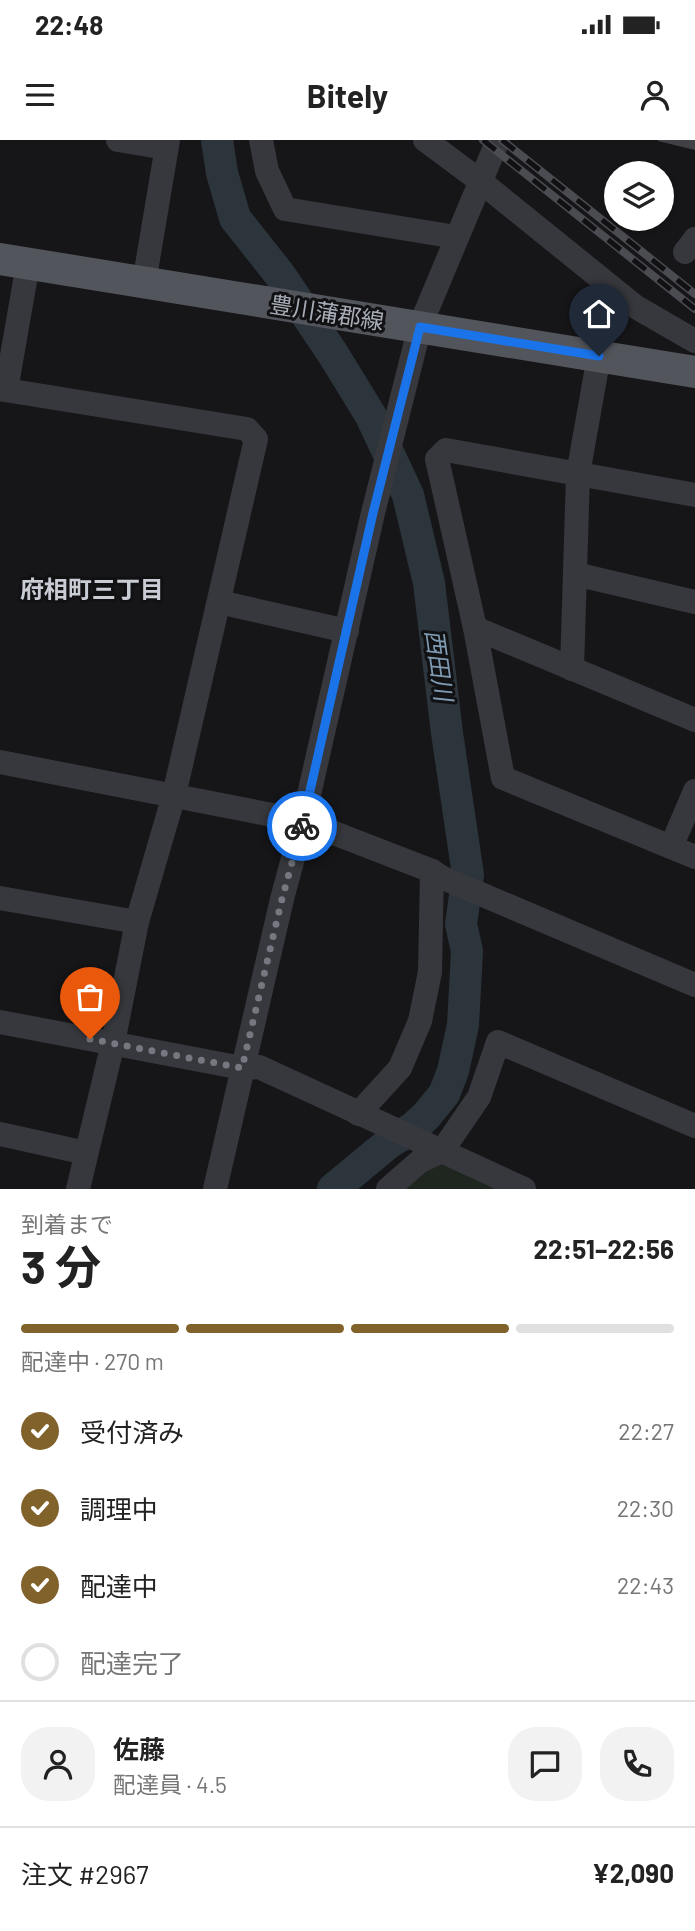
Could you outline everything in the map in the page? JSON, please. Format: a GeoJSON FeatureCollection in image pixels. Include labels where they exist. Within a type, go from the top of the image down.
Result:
{"type":"FeatureCollection","features":[{"type":"Feature","properties":{"kind":"main road","name":"豊川蒲郡線"},"geometry":{"type":"LineString","coordinates":[[14,261],[695,372]]}},
{"type":"Feature","properties":{"kind":"street"},"geometry":{"type":"LineString","coordinates":[[118,140],[167,144],[144,283]]}},
{"type":"Feature","properties":{"kind":"street"},"geometry":{"type":"LineString","coordinates":[[261,140],[267,171],[285,209],[456,237]]}},
{"type":"Feature","properties":{"kind":"street"},"geometry":{"type":"LineString","coordinates":[[425,140],[636,307],[695,341]]}},
{"type":"Feature","properties":{"kind":"street"},"geometry":{"type":"LineString","coordinates":[[215,1189],[373,513],[420,327],[498,140]]}},
{"type":"Feature","properties":{"kind":"street"},"geometry":{"type":"LineString","coordinates":[[14,261],[3,389],[247,429],[256,439],[174,795],[137,922],[113,1043],[78,1189]]}},
{"type":"Feature","properties":{"kind":"street"},"geometry":{"type":"LineString","coordinates":[[572,669],[578,474],[599,356]]}},
{"type":"Feature","properties":{"kind":"street"},"geometry":{"type":"LineString","coordinates":[[695,495],[446,450],[437,459],[475,628],[503,778],[695,857]]}},
{"type":"Feature","properties":{"kind":"street"},"geometry":{"type":"LineString","coordinates":[[575,574],[695,603]]}},
{"type":"Feature","properties":{"kind":"street"},"geometry":{"type":"LineString","coordinates":[[219,602],[347,631]]}},
{"type":"Feature","properties":{"kind":"street"},"geometry":{"type":"LineString","coordinates":[[475,628],[695,720]]}},
{"type":"Feature","properties":{"kind":"street"},"geometry":{"type":"LineString","coordinates":[[0,762],[303,821],[695,985]]}},
{"type":"Feature","properties":{"kind":"street"},"geometry":{"type":"LineString","coordinates":[[671,847],[695,791]]}},
{"type":"Feature","properties":{"kind":"street"},"geometry":{"type":"LineString","coordinates":[[355,1113],[400,1068],[421,1021],[430,972],[437,875]]}},
{"type":"Feature","properties":{"kind":"street"},"geometry":{"type":"LineString","coordinates":[[0,898],[137,922]]}},
{"type":"Feature","properties":{"kind":"street"},"geometry":{"type":"LineString","coordinates":[[0,1022],[242,1068],[259,1068],[524,1189]]}},
{"type":"Feature","properties":{"kind":"street"},"geometry":{"type":"LineString","coordinates":[[388,1189],[437,1149],[479,1097],[498,1042],[695,1126]]}},
{"type":"Feature","properties":{"kind":"street"},"geometry":{"type":"LineString","coordinates":[[0,1134],[86,1153]]}},
{"type":"Feature","properties":{"kind":"shaded area"},"geometry":{"type":"Polygon","coordinates":[[[442,1151],[524,1189],[388,1189],[442,1151]]]}},
{"type":"Feature","properties":{"kind":"building"},"geometry":{"type":"Polygon","coordinates":[[[695,140],[695,150],[658,141],[695,140]]]}},
{"type":"Feature","properties":{"kind":"waterway","name":"西田川"},"geometry":{"type":"LineString","coordinates":[[217,140],[222,173],[235,218],[280,275],[333,354],[371,416],[408,495],[429,583],[468,875],[461,924],[467,951],[463,1025],[453,1071],[444,1094],[413,1128],[390,1142],[333,1189]]}},
{"type":"Feature","properties":{"kind":"railway"},"geometry":{"type":"LineString","coordinates":[[483,140],[695,309]]}},
{"type":"Feature","properties":{"kind":"railway"},"geometry":{"type":"LineString","coordinates":[[502,140],[695,294]]}},
{"type":"Feature","properties":{"kind":"way so far"},"geometry":{"type":"LineString","coordinates":[[90,1039],[242,1068],[302,826]]}},
{"type":"Feature","properties":{"kind":"district","name":"府相町三丁目"},"geometry":{"type":"Point","coordinates":[92,588]}},
{"type":"Feature","properties":{"kind":"route"},"geometry":{"type":"LineString","coordinates":[[302,826],[373,513],[420,327],[599,356]]}}]}
